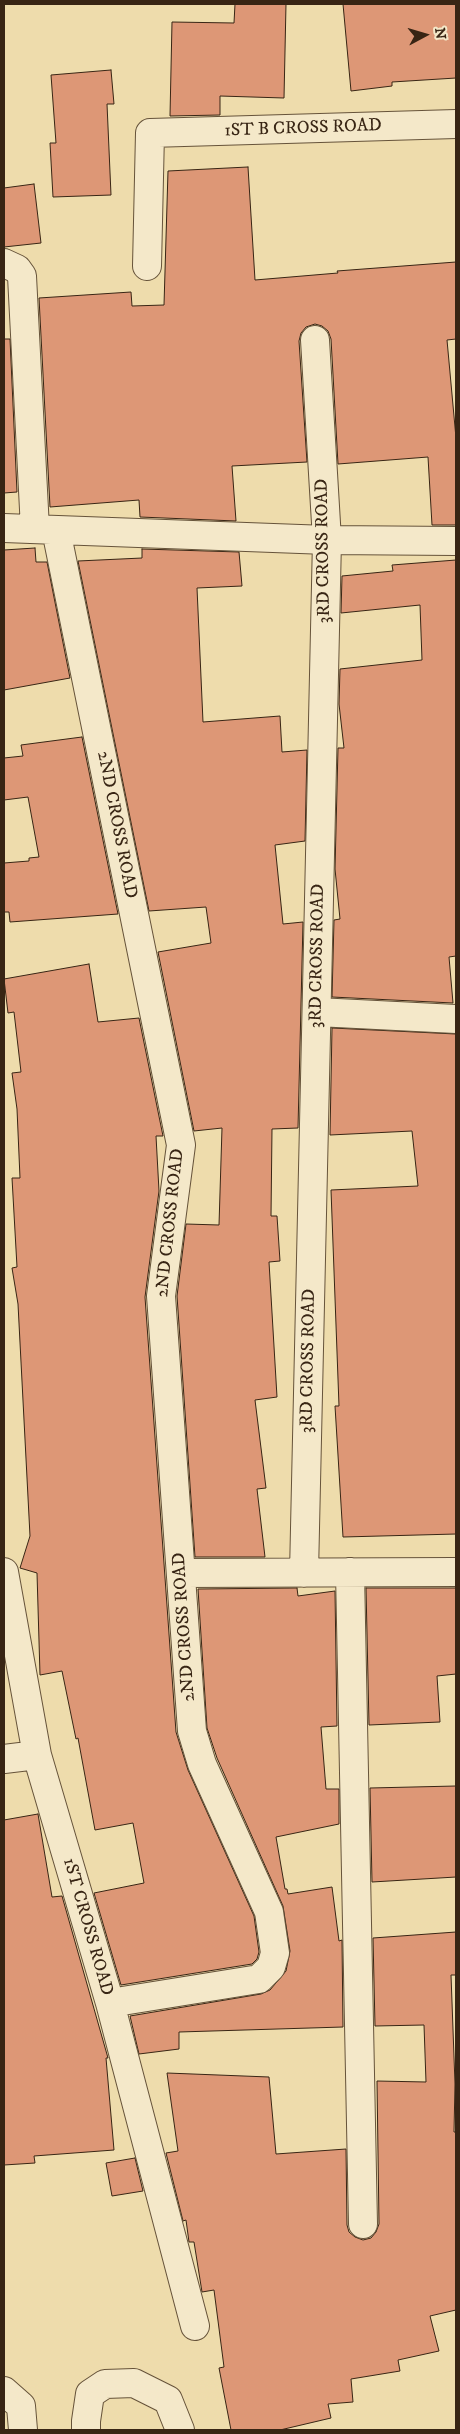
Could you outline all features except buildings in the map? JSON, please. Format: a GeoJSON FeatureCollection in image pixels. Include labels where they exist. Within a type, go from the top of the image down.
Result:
{"type":"FeatureCollection","features":[{"type":"Feature","properties":{"kind":"street","name":"1ST B CROSS ROAD"},"geometry":{"type":"LineString","coordinates":[[147,266],[150,134],[456,124]]}},
{"type":"Feature","properties":{"kind":"street","name":"2ND CROSS ROAD"},"geometry":{"type":"LineString","coordinates":[[4,263],[17,270],[22,276],[45,530],[181,1145],[162,1296],[192,1731],[202,1764],[269,1912],[275,1953],[271,1967],[259,1979],[110,2003]]}},
{"type":"Feature","properties":{"kind":"street","name":"3RD CROSS ROAD"},"geometry":{"type":"LineString","coordinates":[[304,1573],[327,540],[314,340]]}},
{"type":"Feature","properties":{"kind":"street"},"geometry":{"type":"LineString","coordinates":[[4,528],[327,540],[456,541]]}},
{"type":"Feature","properties":{"kind":"street"},"geometry":{"type":"LineString","coordinates":[[317,1012],[456,1019]]}},
{"type":"Feature","properties":{"kind":"street","name":"1ST CROSS ROAD"},"geometry":{"type":"LineString","coordinates":[[4,1572],[37,1755],[110,2003],[195,2326]]}},
{"type":"Feature","properties":{"kind":"street"},"geometry":{"type":"LineString","coordinates":[[350,1572],[363,2224]]}},
{"type":"Feature","properties":{"kind":"street"},"geometry":{"type":"LineString","coordinates":[[181,1573],[456,1572]]}},
{"type":"Feature","properties":{"kind":"street"},"geometry":{"type":"LineString","coordinates":[[4,1759],[37,1755]]}},
{"type":"Feature","properties":{"kind":"street"},"geometry":{"type":"LineString","coordinates":[[86,2430],[90,2394],[105,2384],[134,2382],[168,2400],[180,2430]]}},
{"type":"Feature","properties":{"kind":"street"},"geometry":{"type":"LineString","coordinates":[[4,2391],[21,2406],[23,2430]]}}]}
